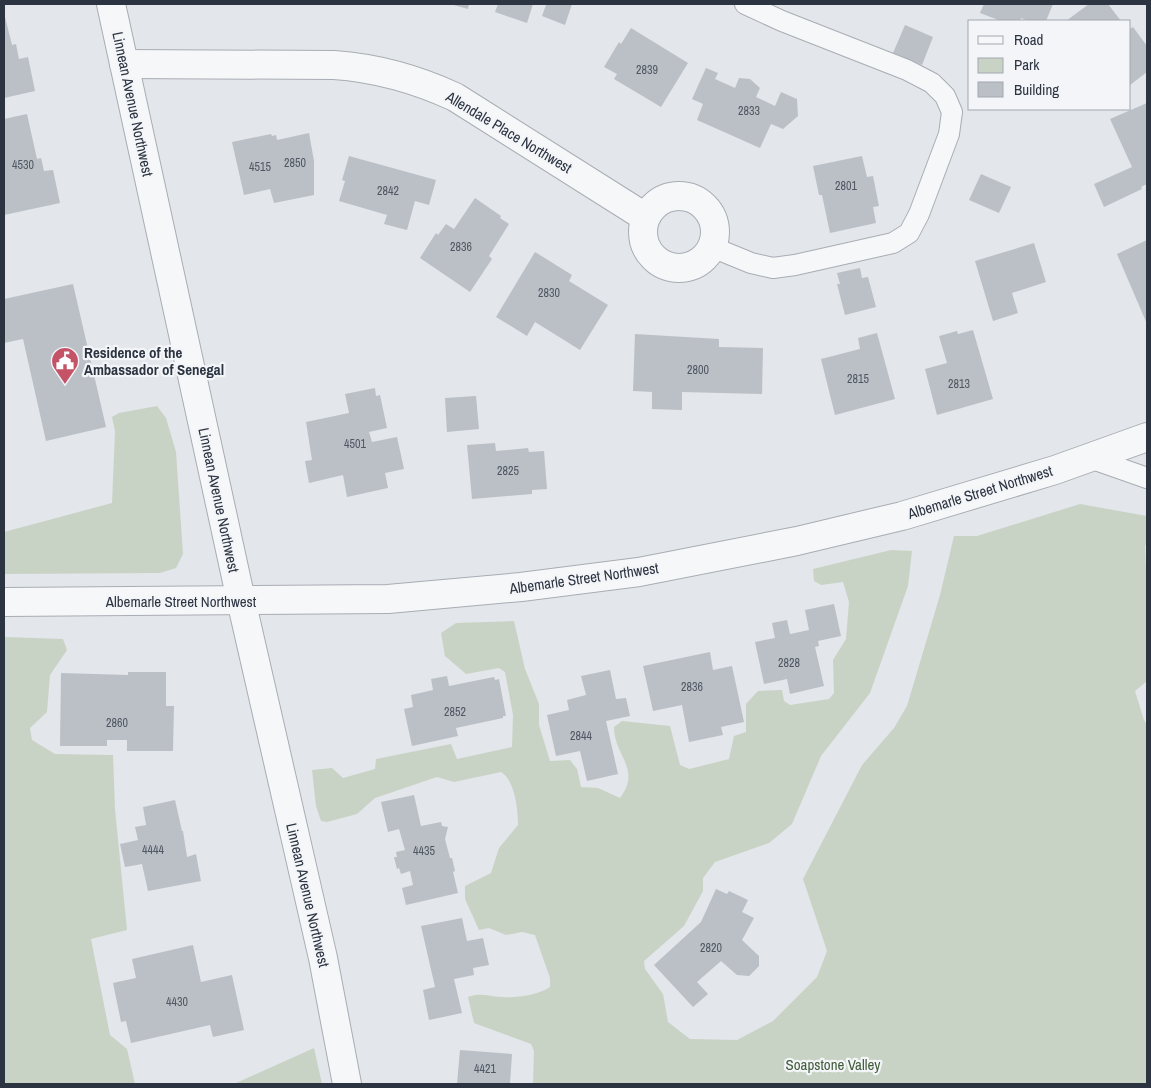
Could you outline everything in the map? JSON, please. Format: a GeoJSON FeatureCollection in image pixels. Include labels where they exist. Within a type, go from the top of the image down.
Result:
{"type":"FeatureCollection","features":[{"type":"Feature","properties":{"kind":"street","name":"Linnean Avenue Northwest"},"geometry":{"type":"LineString","coordinates":[[111,4],[241,600],[323,958],[347,1084]]}},
{"type":"Feature","properties":{"kind":"street","name":"Allendale Place Northwest"},"geometry":{"type":"LineString","coordinates":[[124,64],[334,65],[396,74],[426,84],[455,97],[645,217]]}},
{"type":"Feature","properties":{"kind":"street"},"geometry":{"type":"LineString","coordinates":[[682,195],[694,199],[703,205],[715,224],[715,236],[712,247],[705,258],[695,265],[682,268],[670,267],[658,262],[649,254],[644,242],[642,230],[645,217],[660,200],[682,195]]}},
{"type":"Feature","properties":{"kind":"street","name":"Albemarle Street Northwest"},"geometry":{"type":"LineString","coordinates":[[4,602],[388,599],[521,587],[639,572],[832,534],[996,489],[1147,437]]}},
{"type":"Feature","properties":{"kind":"lane"},"geometry":{"type":"LineString","coordinates":[[712,247],[751,263],[773,268],[795,265],[893,243],[909,233],[919,214],[949,134],[952,112],[945,96],[932,83],[907,70],[782,21],[745,4]]}},
{"type":"Feature","properties":{"kind":"lane"},"geometry":{"type":"LineString","coordinates":[[1090,458],[1147,478]]}},
{"type":"Feature","properties":{"kind":"green space"},"geometry":{"type":"Polygon","coordinates":[[[157,406],[166,418],[176,452],[183,554],[176,568],[160,573],[4,574],[4,532],[112,503],[115,431],[112,417],[119,413],[157,406]]]}},
{"type":"Feature","properties":{"kind":"green space","name":"Soapstone Valley"},"geometry":{"type":"Polygon","coordinates":[[[1080,504],[1147,516],[1147,543],[1145,546],[1147,681],[1135,691],[1147,725],[1147,1084],[533,1084],[534,1051],[531,1044],[474,1023],[468,997],[481,995],[515,997],[534,994],[550,987],[550,978],[535,935],[522,932],[506,935],[489,928],[479,930],[465,899],[465,886],[491,873],[499,848],[518,825],[515,796],[506,776],[501,772],[454,782],[437,777],[375,798],[357,814],[327,822],[321,821],[316,806],[312,770],[332,768],[343,778],[375,769],[376,759],[451,744],[457,759],[512,747],[513,715],[505,672],[499,668],[466,674],[445,656],[441,633],[456,623],[514,621],[525,669],[539,704],[539,725],[550,761],[570,760],[577,769],[581,787],[598,788],[620,798],[626,788],[628,770],[615,737],[614,727],[622,721],[670,726],[680,765],[689,769],[729,759],[734,736],[746,732],[746,704],[758,691],[782,690],[784,701],[790,705],[829,699],[834,693],[833,660],[846,639],[849,602],[843,582],[821,585],[814,581],[813,569],[891,550],[912,551],[908,586],[870,693],[821,756],[792,824],[769,843],[715,862],[703,878],[703,891],[684,926],[644,961],[645,969],[663,994],[668,1022],[690,1039],[737,1040],[773,1021],[817,977],[827,951],[803,879],[862,765],[894,728],[907,706],[940,595],[954,536],[977,536],[1080,504]]]}},
{"type":"Feature","properties":{"kind":"green space"},"geometry":{"type":"Polygon","coordinates":[[[4,637],[63,639],[67,650],[50,675],[47,712],[30,728],[32,740],[55,754],[113,755],[115,809],[127,930],[91,939],[110,1035],[127,1049],[135,1084],[4,1084],[4,637]]]}},
{"type":"Feature","properties":{"kind":"green space"},"geometry":{"type":"Polygon","coordinates":[[[314,1048],[322,1084],[234,1084],[314,1048]]]}},
{"type":"Feature","properties":{"kind":"building"},"geometry":{"type":"Polygon","coordinates":[[[450,4],[469,4],[468,9],[450,4]]]}},
{"type":"Feature","properties":{"kind":"building"},"geometry":{"type":"Polygon","coordinates":[[[498,4],[533,4],[527,23],[495,12],[498,4]]]}},
{"type":"Feature","properties":{"kind":"building"},"geometry":{"type":"Polygon","coordinates":[[[541,4],[572,4],[565,25],[542,16],[546,5],[541,4]]]}},
{"type":"Feature","properties":{"kind":"building"},"geometry":{"type":"Polygon","coordinates":[[[984,4],[1053,4],[1046,20],[1026,20],[1021,18],[1020,20],[998,20],[980,13],[984,4]]]}},
{"type":"Feature","properties":{"kind":"building"},"geometry":{"type":"Polygon","coordinates":[[[1089,4],[1108,4],[1120,20],[1067,20],[1089,4]]]}},
{"type":"Feature","properties":{"kind":"building"},"geometry":{"type":"Polygon","coordinates":[[[4,13],[12,45],[16,44],[19,59],[28,57],[35,91],[4,98],[4,13]]]}},
{"type":"Feature","properties":{"kind":"building"},"geometry":{"type":"Polygon","coordinates":[[[905,25],[933,37],[922,65],[893,53],[905,25]]]}},
{"type":"Feature","properties":{"kind":"building"},"geometry":{"type":"Polygon","coordinates":[[[1133,27],[1147,46],[1147,72],[1131,84],[1131,28],[1133,27]]]}},
{"type":"Feature","properties":{"kind":"building"},"geometry":{"type":"Polygon","coordinates":[[[631,28],[688,63],[661,107],[614,79],[617,74],[604,67],[619,42],[621,44],[631,28]]]}},
{"type":"Feature","properties":{"kind":"building"},"geometry":{"type":"Polygon","coordinates":[[[706,68],[718,73],[715,79],[735,88],[739,78],[750,79],[760,88],[756,97],[775,106],[781,92],[797,99],[798,116],[783,129],[771,124],[760,148],[697,120],[703,104],[692,99],[706,68]]]}},
{"type":"Feature","properties":{"kind":"building"},"geometry":{"type":"Polygon","coordinates":[[[1147,103],[1147,184],[1141,187],[1142,189],[1104,207],[1094,184],[1132,167],[1110,119],[1147,103]]]}},
{"type":"Feature","properties":{"kind":"building"},"geometry":{"type":"Polygon","coordinates":[[[27,114],[37,159],[41,158],[44,171],[53,170],[60,203],[4,215],[4,119],[27,114]]]}},
{"type":"Feature","properties":{"kind":"building"},"geometry":{"type":"Polygon","coordinates":[[[309,133],[314,161],[314,195],[274,203],[270,189],[244,195],[232,142],[271,134],[272,136],[276,135],[277,140],[309,133]]]}},
{"type":"Feature","properties":{"kind":"building"},"geometry":{"type":"Polygon","coordinates":[[[349,156],[436,180],[429,205],[415,201],[407,230],[384,224],[387,215],[339,201],[345,181],[342,180],[349,156]]]}},
{"type":"Feature","properties":{"kind":"building"},"geometry":{"type":"Polygon","coordinates":[[[862,156],[867,177],[873,176],[879,206],[873,207],[876,223],[830,233],[822,195],[819,195],[813,166],[862,156]]]}},
{"type":"Feature","properties":{"kind":"building"},"geometry":{"type":"Polygon","coordinates":[[[981,174],[1011,187],[999,213],[969,200],[981,174]]]}},
{"type":"Feature","properties":{"kind":"building"},"geometry":{"type":"Polygon","coordinates":[[[475,198],[509,224],[489,256],[492,259],[470,292],[420,258],[436,233],[438,235],[446,224],[454,229],[475,198]]]}},
{"type":"Feature","properties":{"kind":"building"},"geometry":{"type":"Polygon","coordinates":[[[1147,240],[1147,324],[1117,254],[1147,240]]]}},
{"type":"Feature","properties":{"kind":"building"},"geometry":{"type":"Polygon","coordinates":[[[1034,243],[1046,282],[1012,293],[1018,313],[993,321],[975,261],[1034,243]]]}},
{"type":"Feature","properties":{"kind":"building"},"geometry":{"type":"Polygon","coordinates":[[[535,252],[572,275],[569,281],[608,305],[580,350],[535,322],[527,336],[496,317],[535,252]]]}},
{"type":"Feature","properties":{"kind":"building"},"geometry":{"type":"Polygon","coordinates":[[[860,268],[862,278],[868,277],[876,307],[845,315],[837,284],[840,284],[837,273],[860,268]]]}},
{"type":"Feature","properties":{"kind":"building","name":"Residence of the Ambassador of Senegal"},"geometry":{"type":"Polygon","coordinates":[[[73,284],[106,427],[46,441],[23,339],[4,343],[4,299],[73,284]]]}},
{"type":"Feature","properties":{"kind":"building"},"geometry":{"type":"Polygon","coordinates":[[[973,330],[993,399],[937,415],[925,369],[947,363],[939,336],[957,331],[958,334],[973,330]]]}},
{"type":"Feature","properties":{"kind":"building"},"geometry":{"type":"Polygon","coordinates":[[[877,333],[895,399],[835,415],[821,359],[860,349],[858,338],[877,333]]]}},
{"type":"Feature","properties":{"kind":"building"},"geometry":{"type":"Polygon","coordinates":[[[635,334],[719,339],[719,347],[763,348],[762,394],[682,392],[682,410],[652,409],[652,392],[633,391],[635,334]]]}},
{"type":"Feature","properties":{"kind":"building"},"geometry":{"type":"Polygon","coordinates":[[[375,388],[376,396],[380,395],[387,428],[369,432],[372,442],[397,437],[404,469],[385,473],[388,488],[347,497],[343,475],[309,483],[305,461],[312,460],[306,422],[349,413],[345,394],[375,388]]]}},
{"type":"Feature","properties":{"kind":"building"},"geometry":{"type":"Polygon","coordinates":[[[476,396],[479,429],[447,432],[445,398],[476,396]]]}},
{"type":"Feature","properties":{"kind":"building"},"geometry":{"type":"Polygon","coordinates":[[[495,443],[496,451],[528,448],[529,452],[544,451],[547,489],[532,490],[532,494],[472,499],[467,445],[495,443]]]}},
{"type":"Feature","properties":{"kind":"building"},"geometry":{"type":"Polygon","coordinates":[[[834,604],[841,636],[818,641],[819,646],[815,647],[824,686],[790,694],[787,679],[764,684],[755,642],[775,638],[772,623],[787,620],[790,634],[809,630],[805,610],[834,604]]]}},
{"type":"Feature","properties":{"kind":"building"},"geometry":{"type":"Polygon","coordinates":[[[710,652],[713,670],[732,666],[744,722],[721,727],[723,735],[689,742],[682,705],[653,711],[643,666],[710,652]]]}},
{"type":"Feature","properties":{"kind":"building"},"geometry":{"type":"Polygon","coordinates":[[[610,670],[616,699],[626,698],[630,716],[606,721],[618,774],[587,781],[580,751],[556,756],[547,715],[569,710],[567,700],[586,695],[581,676],[610,670]]]}},
{"type":"Feature","properties":{"kind":"building"},"geometry":{"type":"Polygon","coordinates":[[[128,672],[166,672],[166,706],[174,706],[173,751],[127,751],[127,740],[107,740],[107,746],[60,746],[61,673],[128,675],[128,672]]]}},
{"type":"Feature","properties":{"kind":"building"},"geometry":{"type":"Polygon","coordinates":[[[447,676],[449,686],[494,677],[495,680],[499,679],[506,716],[456,728],[458,736],[412,746],[404,709],[413,707],[411,695],[433,690],[431,679],[447,676]]]}},
{"type":"Feature","properties":{"kind":"building"},"geometry":{"type":"Polygon","coordinates":[[[414,795],[421,826],[441,822],[442,826],[448,827],[445,839],[450,858],[452,858],[458,893],[406,905],[402,888],[413,885],[410,871],[401,874],[399,868],[397,869],[394,857],[397,857],[396,852],[405,850],[399,829],[388,832],[381,802],[414,795]]]}},
{"type":"Feature","properties":{"kind":"building"},"geometry":{"type":"Polygon","coordinates":[[[175,800],[187,857],[196,854],[201,881],[148,891],[142,864],[125,867],[120,844],[138,840],[135,827],[146,825],[143,807],[175,800]]]}},
{"type":"Feature","properties":{"kind":"building"},"geometry":{"type":"Polygon","coordinates":[[[716,889],[727,894],[729,891],[748,900],[742,912],[754,918],[742,940],[759,956],[759,966],[749,976],[737,975],[721,961],[697,982],[708,994],[693,1007],[654,965],[701,922],[716,889]]]}},
{"type":"Feature","properties":{"kind":"building"},"geometry":{"type":"Polygon","coordinates":[[[462,918],[467,941],[483,938],[489,965],[473,968],[474,975],[454,979],[462,1013],[429,1020],[423,990],[435,987],[421,926],[462,918]]]}},
{"type":"Feature","properties":{"kind":"building"},"geometry":{"type":"Polygon","coordinates":[[[193,945],[201,982],[232,975],[244,1030],[213,1037],[210,1025],[131,1043],[126,1021],[121,1022],[113,983],[136,978],[132,959],[193,945]]]}},
{"type":"Feature","properties":{"kind":"building"},"geometry":{"type":"Polygon","coordinates":[[[460,1050],[512,1054],[510,1084],[457,1084],[460,1050]]]}},
{"type":"Feature","properties":{"kind":"place","name":"Residence of the Ambassador of Senegal"},"geometry":{"type":"Point","coordinates":[65,385]}}]}
